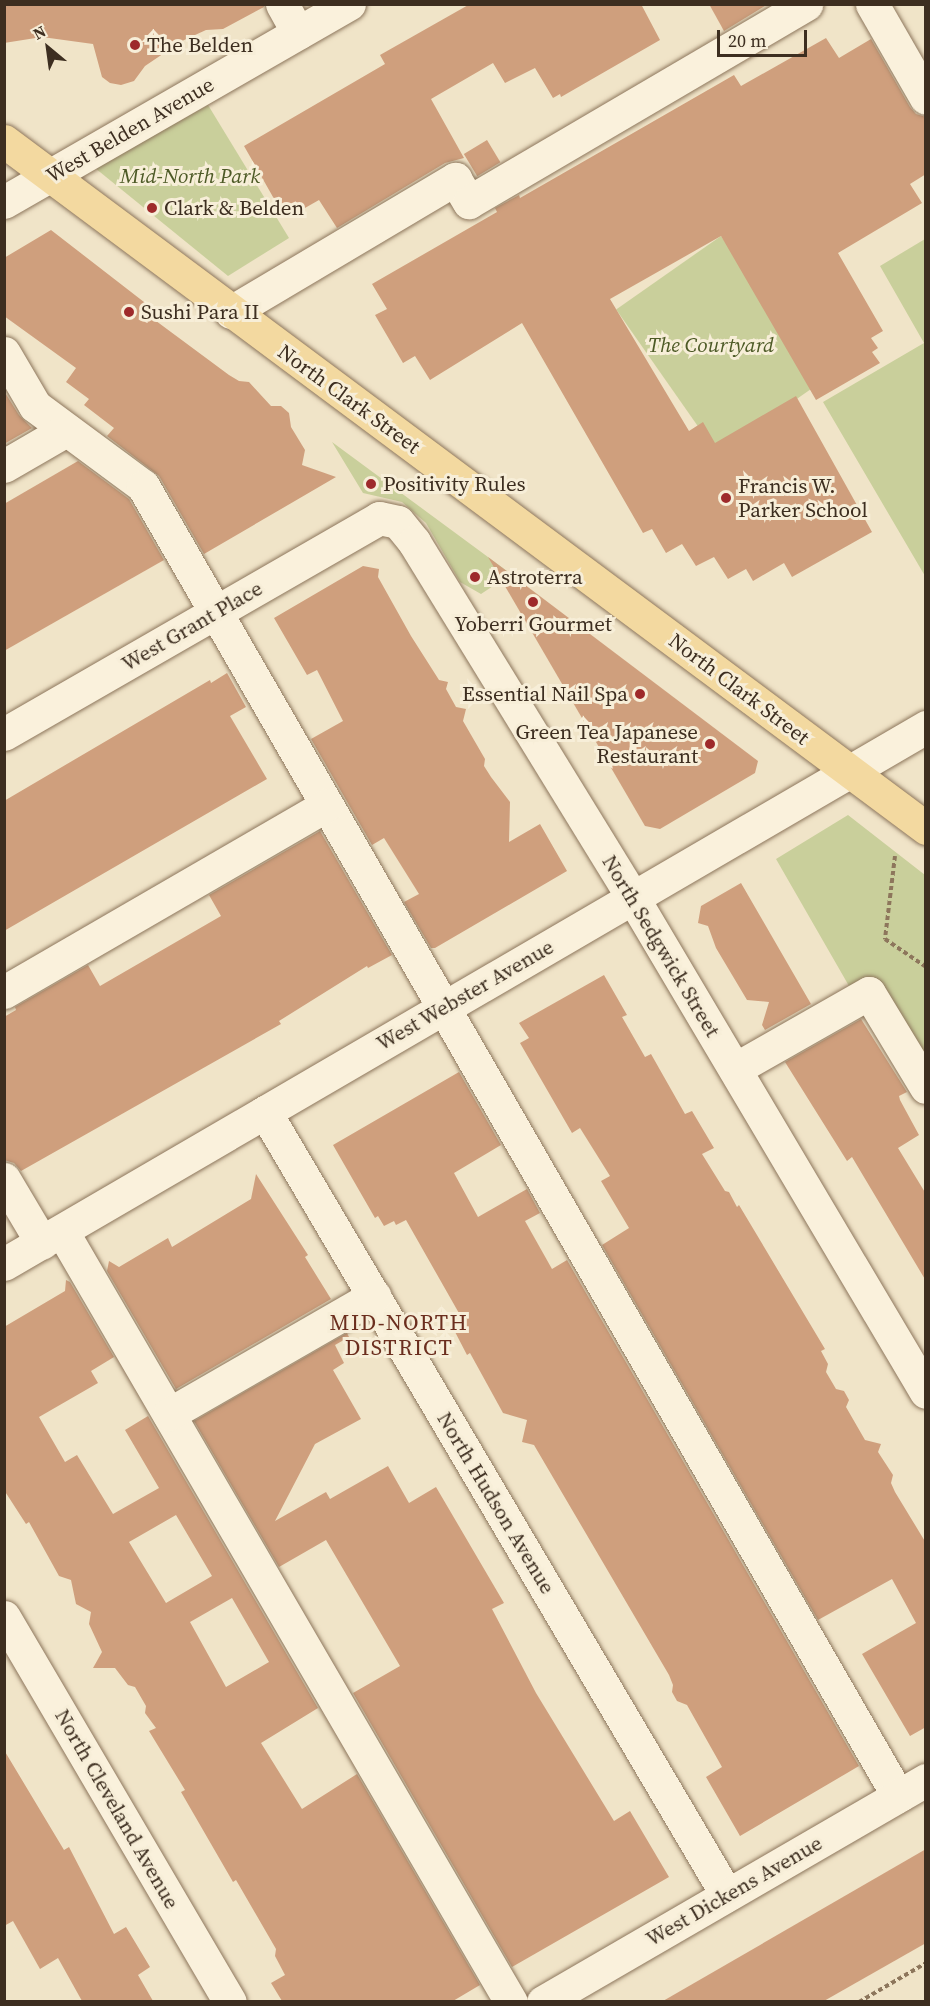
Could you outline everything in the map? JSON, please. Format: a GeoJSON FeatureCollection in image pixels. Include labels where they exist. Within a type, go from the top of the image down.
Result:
{"type":"FeatureCollection","features":[{"type":"Feature","properties":{"kind":"main road","name":"North Clark Street"},"geometry":{"type":"LineString","coordinates":[[4,141],[926,828]]}},
{"type":"Feature","properties":{"kind":"street"},"geometry":{"type":"LineString","coordinates":[[282,4],[320,16]]}},
{"type":"Feature","properties":{"kind":"street"},"geometry":{"type":"LineString","coordinates":[[231,312],[455,179],[469,202],[806,4]]}},
{"type":"Feature","properties":{"kind":"street"},"geometry":{"type":"LineString","coordinates":[[872,4],[926,98]]}},
{"type":"Feature","properties":{"kind":"street","name":"West Belden Avenue"},"geometry":{"type":"LineString","coordinates":[[4,202],[320,16]]}},
{"type":"Feature","properties":{"kind":"street"},"geometry":{"type":"LineString","coordinates":[[4,353],[35,406],[143,486],[444,1008],[912,1788]]}},
{"type":"Feature","properties":{"kind":"street"},"geometry":{"type":"LineString","coordinates":[[4,466],[66,430]]}},
{"type":"Feature","properties":{"kind":"street","name":"West Grant Place"},"geometry":{"type":"LineString","coordinates":[[4,734],[379,518]]}},
{"type":"Feature","properties":{"kind":"street","name":"North Sedgwick Street"},"geometry":{"type":"LineString","coordinates":[[379,518],[398,522],[414,542],[633,898],[926,1392]]}},
{"type":"Feature","properties":{"kind":"street","name":"West Webster Avenue"},"geometry":{"type":"LineString","coordinates":[[4,1264],[926,727]]}},
{"type":"Feature","properties":{"kind":"street"},"geometry":{"type":"LineString","coordinates":[[4,992],[327,805]]}},
{"type":"Feature","properties":{"kind":"street"},"geometry":{"type":"LineString","coordinates":[[735,1070],[869,993],[926,1087]]}},
{"type":"Feature","properties":{"kind":"street","name":"North Hudson Avenue"},"geometry":{"type":"LineString","coordinates":[[266,1112],[727,1895]]}},
{"type":"Feature","properties":{"kind":"street"},"geometry":{"type":"LineString","coordinates":[[4,1179],[52,1237],[169,1414],[511,2001]]}},
{"type":"Feature","properties":{"kind":"street"},"geometry":{"type":"LineString","coordinates":[[169,1414],[374,1296]]}},
{"type":"Feature","properties":{"kind":"street","name":"North Cleveland Avenue"},"geometry":{"type":"LineString","coordinates":[[4,1617],[230,2001]]}},
{"type":"Feature","properties":{"kind":"street","name":"West Dickens Avenue"},"geometry":{"type":"LineString","coordinates":[[543,2001],[912,1788]]}},
{"type":"Feature","properties":{"kind":"path"},"geometry":{"type":"LineString","coordinates":[[895,856],[885,939],[926,967]]}},
{"type":"Feature","properties":{"kind":"path"},"geometry":{"type":"LineString","coordinates":[[860,2001],[926,1963]]}},
{"type":"Feature","properties":{"kind":"green space","name":"Mid-North Park"},"geometry":{"type":"Polygon","coordinates":[[[208,105],[289,238],[228,276],[95,168],[208,105]]]}},
{"type":"Feature","properties":{"kind":"green space","name":"The Courtyard"},"geometry":{"type":"Polygon","coordinates":[[[721,236],[823,381],[718,454],[616,309],[721,236]]]}},
{"type":"Feature","properties":{"kind":"green space"},"geometry":{"type":"Polygon","coordinates":[[[925,239],[925,576],[823,402],[924,343],[880,266],[925,239]]]}},
{"type":"Feature","properties":{"kind":"green space"},"geometry":{"type":"Polygon","coordinates":[[[332,442],[511,574],[481,594],[460,582],[426,523],[402,502],[363,493],[332,442]]]}},
{"type":"Feature","properties":{"kind":"green space"},"geometry":{"type":"Polygon","coordinates":[[[848,815],[925,875],[925,1073],[868,977],[849,986],[776,859],[848,815]]]}},
{"type":"Feature","properties":{"kind":"building","name":"The Belden"},"geometry":{"type":"Polygon","coordinates":[[[4,4],[263,4],[264,7],[223,29],[206,30],[182,41],[145,66],[134,81],[121,85],[110,83],[102,77],[93,44],[42,37],[4,43],[4,4]]]}},
{"type":"Feature","properties":{"kind":"building"},"geometry":{"type":"Polygon","coordinates":[[[470,4],[641,4],[660,40],[561,97],[560,94],[553,98],[535,68],[505,83],[493,63],[431,99],[464,158],[445,163],[337,228],[319,200],[289,217],[273,197],[244,146],[385,64],[380,55],[470,4]]]}},
{"type":"Feature","properties":{"kind":"building"},"geometry":{"type":"Polygon","coordinates":[[[709,4],[768,4],[724,31],[709,4]]]}},
{"type":"Feature","properties":{"kind":"building"},"geometry":{"type":"Polygon","coordinates":[[[826,38],[839,58],[871,39],[910,107],[916,114],[926,117],[926,174],[910,184],[922,203],[838,253],[883,331],[871,338],[878,348],[872,352],[880,363],[816,400],[721,236],[610,299],[689,431],[703,422],[715,443],[796,396],[872,532],[792,577],[784,563],[753,581],[746,569],[728,579],[714,557],[696,566],[682,544],[666,553],[652,529],[643,533],[522,323],[430,380],[415,356],[403,363],[375,315],[387,309],[372,284],[497,212],[495,208],[519,195],[520,198],[734,75],[741,86],[826,38]]]}},
{"type":"Feature","properties":{"kind":"building"},"geometry":{"type":"Polygon","coordinates":[[[487,140],[500,162],[477,176],[464,154],[487,140]]]}},
{"type":"Feature","properties":{"kind":"building"},"geometry":{"type":"Polygon","coordinates":[[[51,230],[153,309],[148,315],[229,375],[239,381],[249,382],[271,406],[281,406],[289,413],[291,427],[305,450],[302,465],[336,477],[204,554],[159,476],[107,436],[114,428],[84,405],[89,399],[66,382],[76,368],[4,316],[4,258],[51,230]]]}},
{"type":"Feature","properties":{"kind":"building"},"geometry":{"type":"Polygon","coordinates":[[[4,391],[19,415],[32,428],[4,444],[4,391]]]}},
{"type":"Feature","properties":{"kind":"building"},"geometry":{"type":"Polygon","coordinates":[[[78,461],[129,499],[164,560],[4,651],[4,504],[78,461]]]}},
{"type":"Feature","properties":{"kind":"building"},"geometry":{"type":"Polygon","coordinates":[[[488,557],[758,761],[755,773],[660,829],[645,826],[488,557]]]}},
{"type":"Feature","properties":{"kind":"building"},"geometry":{"type":"Polygon","coordinates":[[[363,566],[379,569],[378,577],[411,636],[439,680],[448,682],[446,689],[456,707],[466,709],[463,721],[485,759],[484,766],[510,802],[509,842],[540,824],[567,871],[435,948],[431,948],[404,902],[419,894],[384,838],[372,845],[311,739],[343,721],[317,670],[307,675],[274,618],[363,566]]]}},
{"type":"Feature","properties":{"kind":"building"},"geometry":{"type":"Polygon","coordinates":[[[227,673],[246,707],[230,716],[267,779],[4,931],[4,801],[210,680],[211,683],[227,673]]]}},
{"type":"Feature","properties":{"kind":"building"},"geometry":{"type":"Polygon","coordinates":[[[320,831],[392,955],[368,968],[367,966],[279,1021],[281,1024],[21,1171],[14,1163],[4,1160],[4,1017],[16,1010],[15,1007],[88,965],[100,986],[221,916],[209,895],[320,831]]]}},
{"type":"Feature","properties":{"kind":"building"},"geometry":{"type":"Polygon","coordinates":[[[741,883],[811,1004],[765,1030],[762,1025],[769,1002],[747,1000],[716,948],[708,926],[698,923],[701,906],[741,883]]]}},
{"type":"Feature","properties":{"kind":"building"},"geometry":{"type":"Polygon","coordinates":[[[604,975],[627,1015],[622,1017],[645,1057],[651,1054],[685,1114],[692,1111],[714,1148],[702,1154],[725,1191],[729,1192],[737,1207],[739,1205],[825,1349],[821,1351],[828,1364],[826,1372],[836,1389],[844,1391],[849,1400],[846,1407],[865,1440],[881,1444],[878,1452],[893,1475],[891,1483],[895,1492],[926,1543],[926,1727],[910,1736],[862,1654],[916,1623],[892,1579],[818,1620],[602,1245],[629,1228],[601,1181],[610,1176],[580,1128],[572,1133],[520,1043],[529,1038],[519,1023],[604,975]]]}},
{"type":"Feature","properties":{"kind":"building"},"geometry":{"type":"Polygon","coordinates":[[[861,1019],[907,1092],[899,1096],[900,1100],[919,1135],[898,1148],[926,1194],[926,1281],[852,1157],[847,1161],[785,1062],[861,1019]]]}},
{"type":"Feature","properties":{"kind":"building"},"geometry":{"type":"Polygon","coordinates":[[[459,1072],[501,1145],[454,1173],[478,1217],[527,1189],[540,1213],[525,1221],[552,1269],[567,1260],[859,1766],[740,1836],[706,1777],[722,1767],[687,1705],[677,1701],[672,1692],[673,1685],[669,1675],[534,1445],[522,1442],[527,1420],[503,1413],[470,1353],[467,1355],[453,1328],[464,1322],[406,1220],[396,1225],[394,1221],[384,1226],[378,1216],[375,1218],[333,1145],[459,1072]]]}},
{"type":"Feature","properties":{"kind":"building"},"geometry":{"type":"Polygon","coordinates":[[[256,1174],[308,1255],[305,1257],[331,1299],[176,1389],[107,1271],[109,1261],[119,1267],[168,1238],[172,1247],[251,1199],[256,1174]]]}},
{"type":"Feature","properties":{"kind":"building"},"geometry":{"type":"Polygon","coordinates":[[[66,1280],[70,1282],[114,1357],[91,1371],[98,1383],[39,1417],[65,1462],[77,1455],[113,1514],[159,1488],[125,1430],[148,1416],[318,1708],[261,1743],[302,1809],[357,1774],[480,1985],[453,2001],[282,2001],[271,1983],[285,1975],[275,1956],[276,1949],[236,1880],[233,1882],[181,1792],[185,1790],[149,1731],[156,1728],[145,1713],[146,1706],[135,1687],[128,1685],[115,1668],[93,1668],[102,1652],[89,1624],[91,1612],[76,1604],[71,1580],[59,1576],[29,1522],[26,1524],[4,1490],[4,1327],[65,1291],[66,1280]],[[176,1515],[129,1542],[166,1603],[212,1576],[176,1515]],[[232,1598],[190,1622],[226,1687],[269,1662],[232,1598]]]}},
{"type":"Feature","properties":{"kind":"building"},"geometry":{"type":"Polygon","coordinates":[[[347,1333],[349,1337],[335,1345],[344,1363],[333,1370],[361,1419],[315,1444],[275,1521],[326,1492],[330,1499],[388,1466],[409,1503],[436,1487],[504,1603],[492,1609],[536,1693],[614,1821],[630,1811],[669,1877],[512,1967],[353,1693],[400,1666],[326,1540],[279,1567],[194,1421],[347,1333]]]}},
{"type":"Feature","properties":{"kind":"building"},"geometry":{"type":"Polygon","coordinates":[[[4,1750],[64,1850],[69,1847],[114,1934],[126,1927],[150,1967],[138,1975],[153,2001],[82,2001],[58,1958],[40,1969],[13,1921],[4,1926],[4,1750]]]}},
{"type":"Feature","properties":{"kind":"building"},"geometry":{"type":"Polygon","coordinates":[[[926,1849],[926,1943],[824,2001],[663,2001],[926,1849]]]}},
{"type":"Feature","properties":{"kind":"place","name":"The Belden"},"geometry":{"type":"Point","coordinates":[135,45]}},
{"type":"Feature","properties":{"kind":"place","name":"Clark & Belden"},"geometry":{"type":"Point","coordinates":[152,208]}},
{"type":"Feature","properties":{"kind":"place","name":"Sushi Para II"},"geometry":{"type":"Point","coordinates":[129,312]}},
{"type":"Feature","properties":{"kind":"place","name":"Positivity Rules"},"geometry":{"type":"Point","coordinates":[371,484]}},
{"type":"Feature","properties":{"kind":"place","name":"Francis W. Parker School"},"geometry":{"type":"Point","coordinates":[726,498]}},
{"type":"Feature","properties":{"kind":"place","name":"Astroterra"},"geometry":{"type":"Point","coordinates":[475,577]}},
{"type":"Feature","properties":{"kind":"place","name":"Yoberri Gourmet"},"geometry":{"type":"Point","coordinates":[533,602]}},
{"type":"Feature","properties":{"kind":"place","name":"Essential Nail Spa"},"geometry":{"type":"Point","coordinates":[640,694]}},
{"type":"Feature","properties":{"kind":"place","name":"Green Tea Japanese Restaurant"},"geometry":{"type":"Point","coordinates":[710,744]}},
{"type":"Feature","properties":{"kind":"district","name":"MID-NORTH DISTRICT"},"geometry":{"type":"Point","coordinates":[399,1334]}}]}
